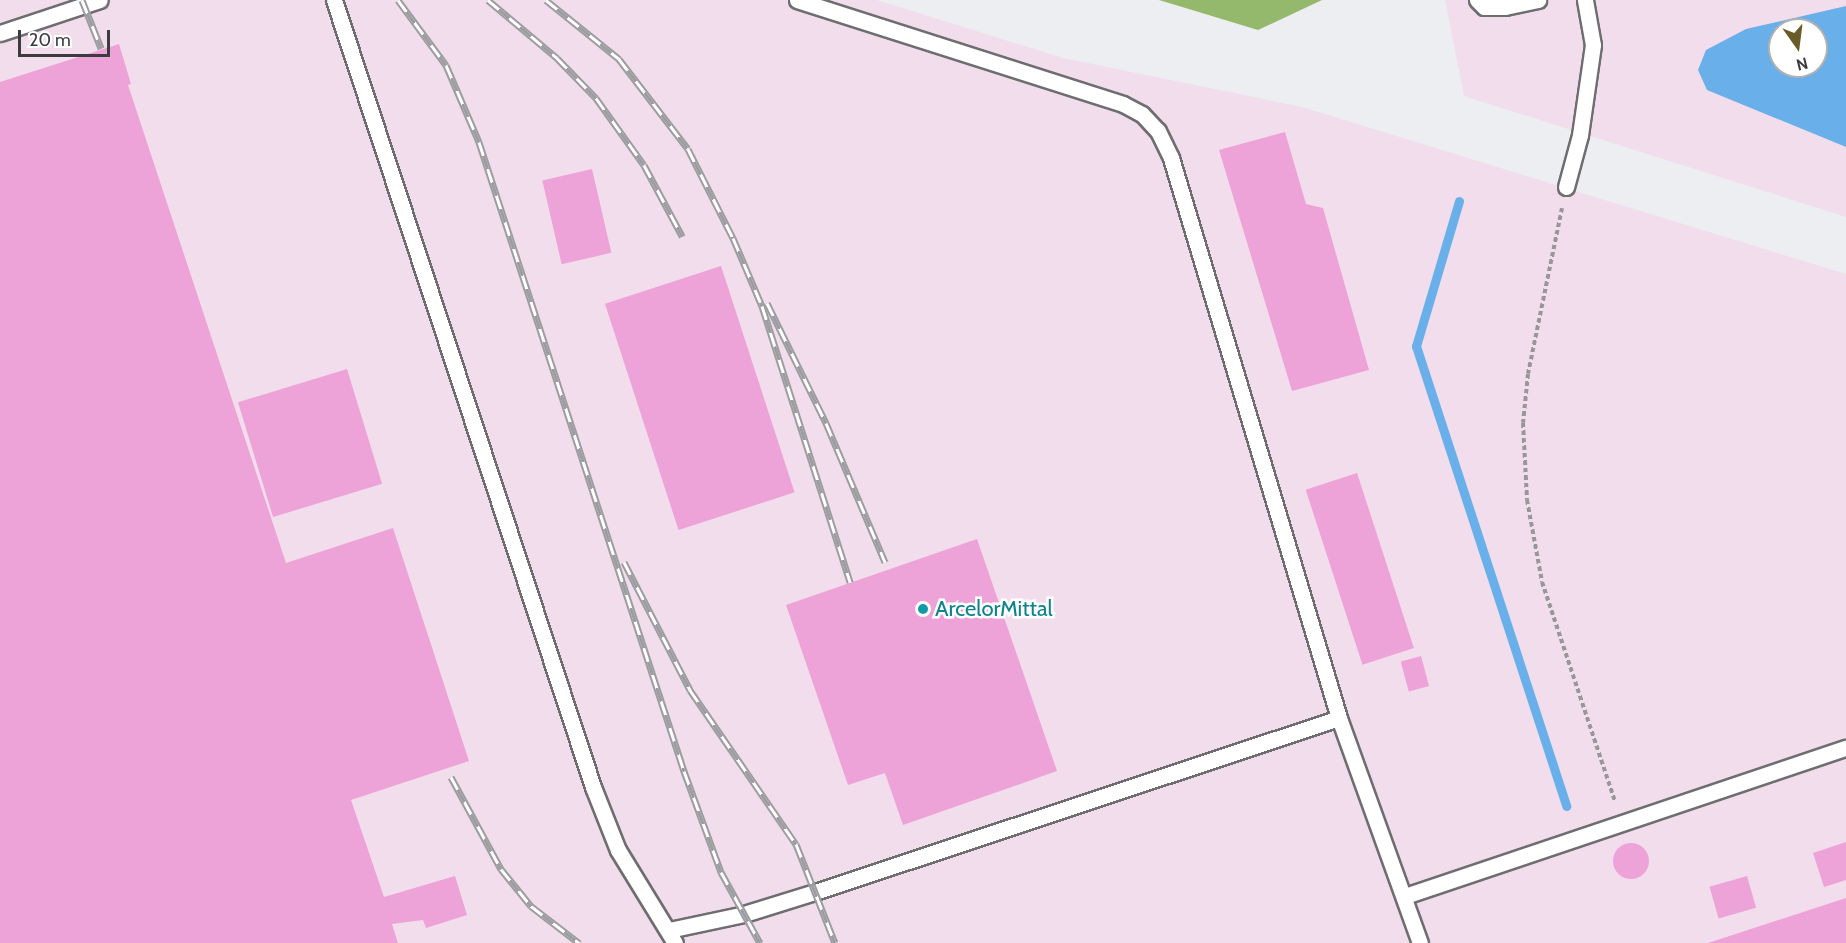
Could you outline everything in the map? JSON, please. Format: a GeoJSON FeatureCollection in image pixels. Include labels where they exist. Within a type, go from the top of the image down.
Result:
{"type":"FeatureCollection","features":[{"type":"Feature","properties":{"kind":"lane"},"geometry":{"type":"LineString","coordinates":[[0,33],[100,0]]}},
{"type":"Feature","properties":{"kind":"lane"},"geometry":{"type":"LineString","coordinates":[[334,0],[593,788],[618,850],[642,896],[672,937],[818,891],[1339,718]]}},
{"type":"Feature","properties":{"kind":"lane"},"geometry":{"type":"LineString","coordinates":[[797,0],[1123,104],[1142,114],[1158,131],[1171,158],[1339,718],[1405,896],[1420,943]]}},
{"type":"Feature","properties":{"kind":"lane"},"geometry":{"type":"LineString","coordinates":[[1477,0],[1484,7],[1505,7],[1538,0]]}},
{"type":"Feature","properties":{"kind":"lane"},"geometry":{"type":"LineString","coordinates":[[1566,187],[1580,135],[1593,45],[1585,0]]}},
{"type":"Feature","properties":{"kind":"lane"},"geometry":{"type":"LineString","coordinates":[[1405,896],[1622,821],[1846,748]]}},
{"type":"Feature","properties":{"kind":"path"},"geometry":{"type":"LineString","coordinates":[[1566,187],[1528,374],[1523,423],[1527,500],[1542,582],[1622,821]]}},
{"type":"Feature","properties":{"kind":"shaded area","name":"ArcelorMittal"},"geometry":{"type":"Polygon","coordinates":[[[0,0],[877,0],[1063,58],[1302,107],[1846,274],[1846,943],[0,943],[0,0]]]}},
{"type":"Feature","properties":{"kind":"shaded area"},"geometry":{"type":"Polygon","coordinates":[[[1445,0],[1846,0],[1846,217],[1464,96],[1445,0]]]}},
{"type":"Feature","properties":{"kind":"green space"},"geometry":{"type":"Polygon","coordinates":[[[1159,0],[1322,0],[1258,30],[1159,0]]]}},
{"type":"Feature","properties":{"kind":"water"},"geometry":{"type":"Polygon","coordinates":[[[1846,6],[1846,147],[1707,90],[1698,70],[1706,50],[1746,29],[1768,24],[1768,78],[1828,78],[1828,18],[1794,18],[1846,6]]]}},
{"type":"Feature","properties":{"kind":"building"},"geometry":{"type":"Polygon","coordinates":[[[119,44],[131,84],[128,85],[286,563],[393,528],[469,761],[351,800],[384,897],[455,876],[467,915],[426,928],[423,920],[392,924],[398,943],[0,943],[0,82],[119,44]]]}},
{"type":"Feature","properties":{"kind":"building"},"geometry":{"type":"Polygon","coordinates":[[[1285,132],[1306,204],[1323,208],[1369,370],[1292,391],[1219,150],[1285,132]]]}},
{"type":"Feature","properties":{"kind":"building"},"geometry":{"type":"Polygon","coordinates":[[[592,169],[611,253],[562,264],[542,180],[592,169]]]}},
{"type":"Feature","properties":{"kind":"building"},"geometry":{"type":"Polygon","coordinates":[[[721,266],[795,492],[679,530],[605,304],[721,266]]]}},
{"type":"Feature","properties":{"kind":"building"},"geometry":{"type":"Polygon","coordinates":[[[347,369],[382,484],[273,517],[238,402],[347,369]]]}},
{"type":"Feature","properties":{"kind":"building"},"geometry":{"type":"Polygon","coordinates":[[[1357,473],[1414,648],[1363,665],[1306,490],[1357,473]]]}},
{"type":"Feature","properties":{"kind":"building"},"geometry":{"type":"Polygon","coordinates":[[[977,539],[1057,771],[903,825],[885,773],[848,785],[786,605],[977,539]]]}},
{"type":"Feature","properties":{"kind":"building"},"geometry":{"type":"Polygon","coordinates":[[[1421,656],[1429,686],[1409,691],[1401,661],[1421,656]]]}},
{"type":"Feature","properties":{"kind":"building"},"geometry":{"type":"Polygon","coordinates":[[[1846,842],[1846,880],[1824,887],[1813,853],[1846,842]]]}},
{"type":"Feature","properties":{"kind":"building"},"geometry":{"type":"Polygon","coordinates":[[[1631,843],[1644,848],[1649,861],[1644,874],[1631,879],[1618,874],[1613,861],[1618,848],[1631,843]]]}},
{"type":"Feature","properties":{"kind":"building"},"geometry":{"type":"Polygon","coordinates":[[[1747,876],[1756,908],[1719,918],[1710,887],[1747,876]]]}},
{"type":"Feature","properties":{"kind":"building"},"geometry":{"type":"Polygon","coordinates":[[[1846,898],[1846,943],[1708,943],[1846,898]]]}},
{"type":"Feature","properties":{"kind":"waterway"},"geometry":{"type":"LineString","coordinates":[[1459,201],[1416,346],[1566,806]]}},
{"type":"Feature","properties":{"kind":"railway"},"geometry":{"type":"LineString","coordinates":[[82,0],[101,48]]}},
{"type":"Feature","properties":{"kind":"railway"},"geometry":{"type":"LineString","coordinates":[[398,0],[446,65],[479,142],[684,771],[721,872],[760,943]]}},
{"type":"Feature","properties":{"kind":"railway"},"geometry":{"type":"LineString","coordinates":[[488,0],[557,58],[596,98],[644,165],[682,236]]}},
{"type":"Feature","properties":{"kind":"railway"},"geometry":{"type":"LineString","coordinates":[[546,0],[619,59],[688,149],[733,238],[762,306],[850,582]]}},
{"type":"Feature","properties":{"kind":"railway"},"geometry":{"type":"LineString","coordinates":[[767,303],[826,423],[885,562]]}},
{"type":"Feature","properties":{"kind":"railway"},"geometry":{"type":"LineString","coordinates":[[624,562],[690,690],[796,844],[835,943]]}},
{"type":"Feature","properties":{"kind":"railway"},"geometry":{"type":"LineString","coordinates":[[451,777],[501,869],[531,906],[579,943]]}},
{"type":"Feature","properties":{"kind":"place","name":"ArcelorMittal"},"geometry":{"type":"Point","coordinates":[923,609]}}]}
